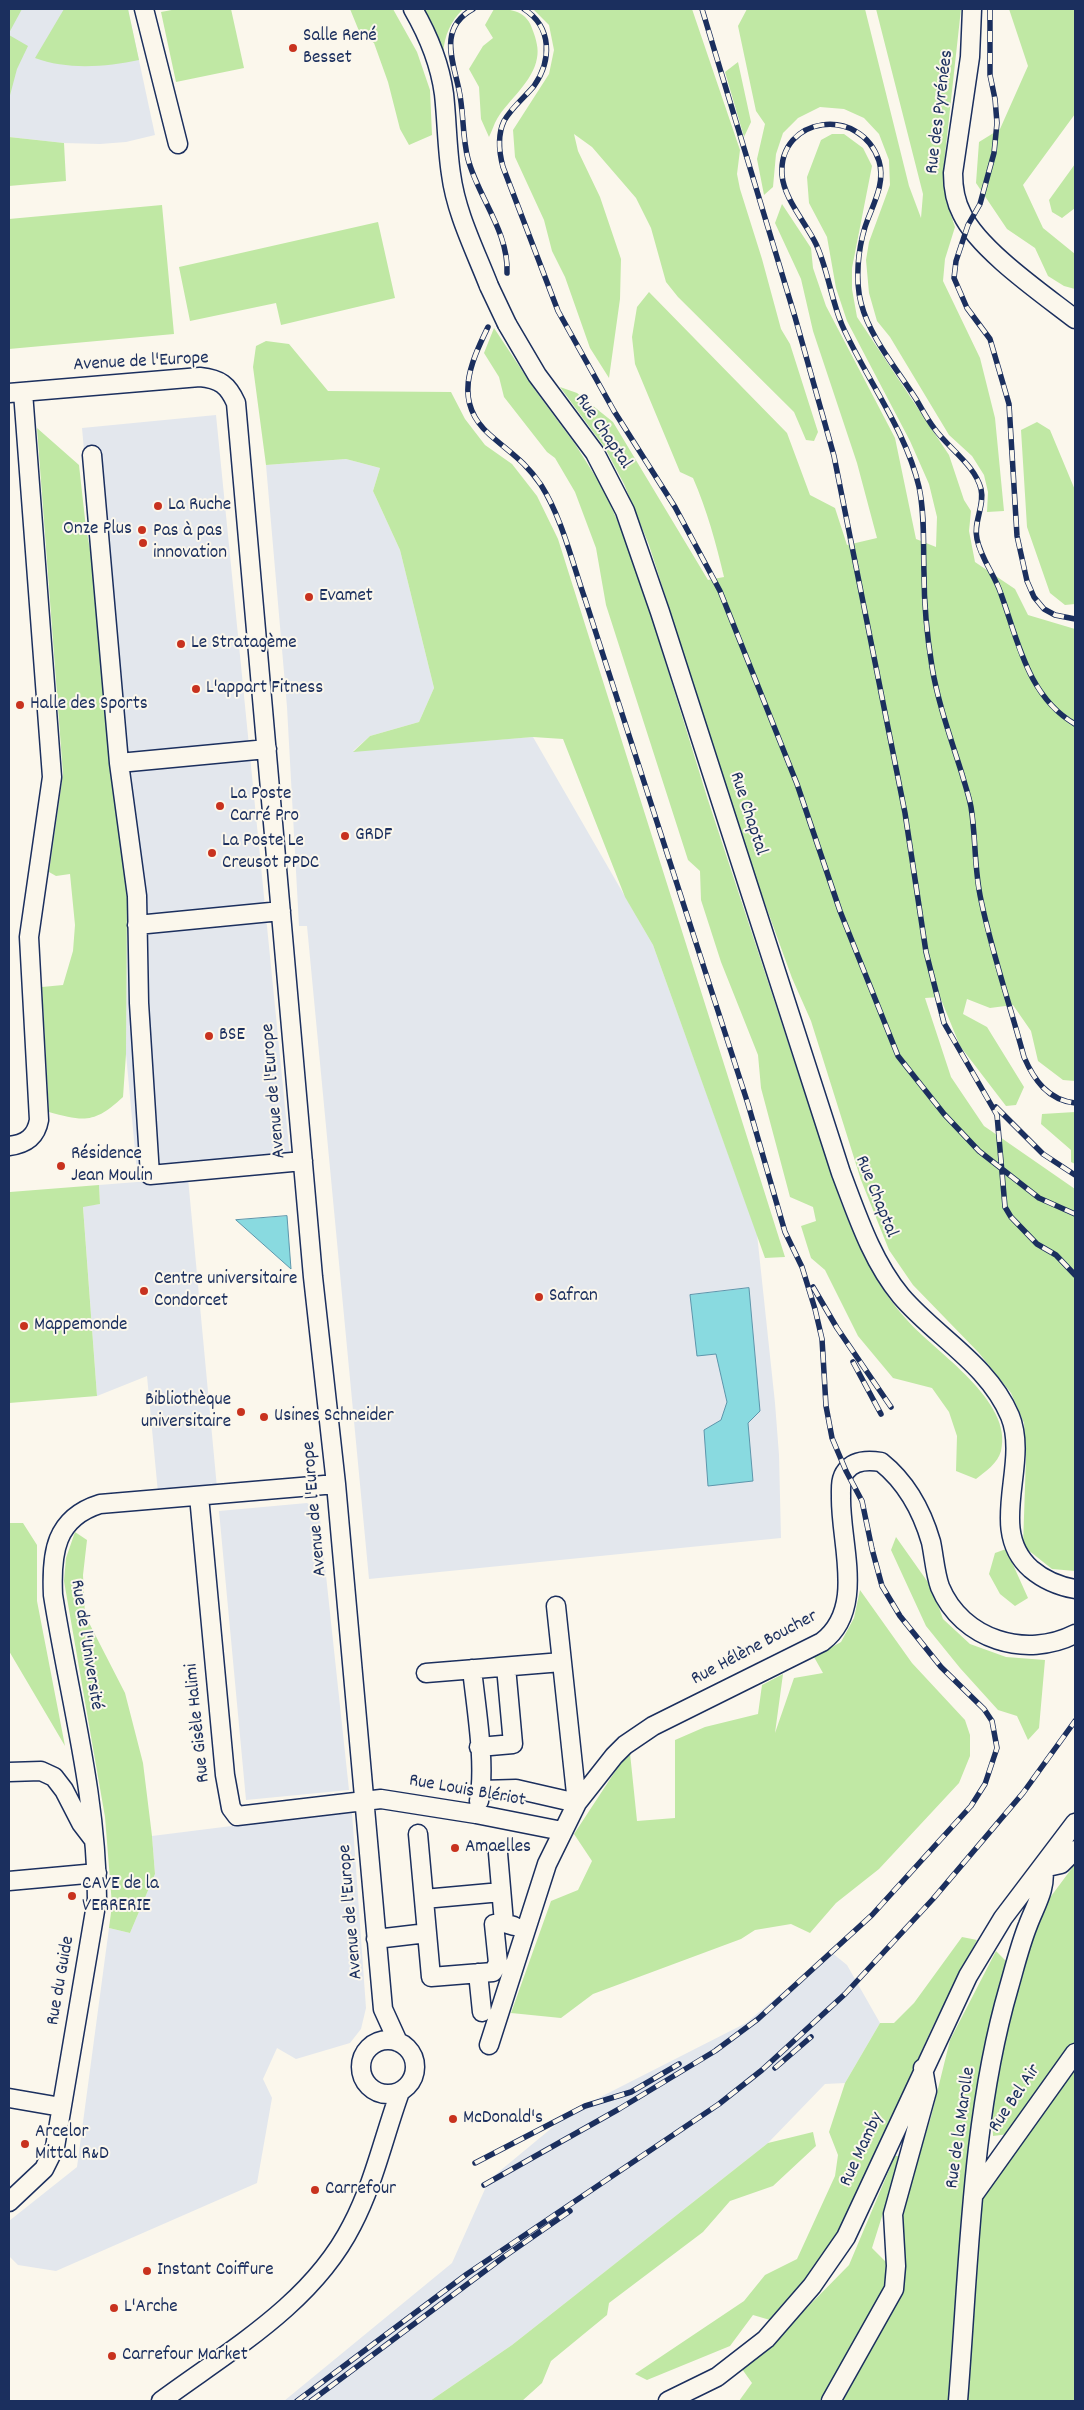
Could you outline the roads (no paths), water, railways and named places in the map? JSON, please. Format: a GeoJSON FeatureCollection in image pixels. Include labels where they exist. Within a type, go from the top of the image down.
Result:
{"type":"FeatureCollection","features":[{"type":"Feature","properties":{"kind":"street"},"geometry":{"type":"LineString","coordinates":[[144,9],[178,144]]}},
{"type":"Feature","properties":{"kind":"street","name":"Rue Chaptal"},"geometry":{"type":"LineString","coordinates":[[413,9],[430,44],[439,70],[444,93],[451,175],[456,197],[489,286],[507,324],[537,375],[595,453],[625,511],[663,620],[841,1173],[871,1248],[900,1294],[978,1369],[1004,1402],[1011,1420],[1014,1439],[1010,1516],[1016,1549],[1024,1562],[1039,1575],[1051,1582],[1075,1589]]}},
{"type":"Feature","properties":{"kind":"street","name":"Rue des Pyrénées"},"geometry":{"type":"LineString","coordinates":[[972,9],[970,57],[952,173],[953,189],[968,225],[991,250],[1075,319]]}},
{"type":"Feature","properties":{"kind":"street","name":"Avenue de l'Europe"},"geometry":{"type":"LineString","coordinates":[[16,393],[200,377],[220,381],[227,386],[236,403],[303,1161],[336,1484],[376,1939],[384,2014],[398,2042]]}},
{"type":"Feature","properties":{"kind":"street"},"geometry":{"type":"LineString","coordinates":[[9,1146],[32,1138],[37,1131],[39,1120],[28,937],[52,777],[16,393]]}},
{"type":"Feature","properties":{"kind":"street"},"geometry":{"type":"LineString","coordinates":[[92,455],[119,763],[137,896],[139,1003],[150,1175],[303,1161]]}},
{"type":"Feature","properties":{"kind":"street"},"geometry":{"type":"LineString","coordinates":[[119,763],[266,749]]}},
{"type":"Feature","properties":{"kind":"street"},"geometry":{"type":"LineString","coordinates":[[137,924],[281,911]]}},
{"type":"Feature","properties":{"kind":"street","name":"Rue Hélène Boucher"},"geometry":{"type":"LineString","coordinates":[[489,2045],[547,1864],[577,1803],[620,1750],[653,1726],[822,1642],[832,1634],[840,1623],[847,1590],[841,1503],[842,1479],[846,1471],[858,1462],[881,1462],[905,1487],[918,1507],[925,1525],[940,1586],[950,1605],[965,1620],[989,1636],[1004,1642],[1023,1645],[1040,1646],[1075,1634]]}},
{"type":"Feature","properties":{"kind":"street","name":"Rue de l'Université"},"geometry":{"type":"LineString","coordinates":[[94,1841],[90,1805],[53,1594],[52,1568],[57,1544],[66,1526],[88,1508],[100,1504],[336,1484]]}},
{"type":"Feature","properties":{"kind":"street","name":"Rue Gisèle Halimi"},"geometry":{"type":"LineString","coordinates":[[199,1496],[225,1775],[231,1808],[237,1816],[364,1802]]}},
{"type":"Feature","properties":{"kind":"street"},"geometry":{"type":"LineString","coordinates":[[481,1790],[516,1789],[577,1803],[556,1606]]}},
{"type":"Feature","properties":{"kind":"street"},"geometry":{"type":"LineString","coordinates":[[426,1673],[562,1662]]}},
{"type":"Feature","properties":{"kind":"street"},"geometry":{"type":"LineString","coordinates":[[479,1747],[513,1744],[506,1667]]}},
{"type":"Feature","properties":{"kind":"street"},"geometry":{"type":"LineString","coordinates":[[472,1669],[481,1790],[476,1814]]}},
{"type":"Feature","properties":{"kind":"street"},"geometry":{"type":"LineString","coordinates":[[9,1772],[42,1771],[54,1777],[64,1790],[80,1823],[94,1841]]}},
{"type":"Feature","properties":{"kind":"street","name":"Rue Louis Blériot"},"geometry":{"type":"LineString","coordinates":[[364,1802],[382,1799],[476,1814],[562,1831]]}},
{"type":"Feature","properties":{"kind":"street"},"geometry":{"type":"LineString","coordinates":[[1043,1868],[1075,1823]]}},
{"type":"Feature","properties":{"kind":"street"},"geometry":{"type":"LineString","coordinates":[[418,1834],[431,1977],[493,1972],[498,1962],[494,1924],[504,1923],[527,1930]]}},
{"type":"Feature","properties":{"kind":"street","name":"Rue du Guide"},"geometry":{"type":"LineString","coordinates":[[9,2202],[44,2169],[52,2158],[94,1921],[97,1873],[94,1841]]}},
{"type":"Feature","properties":{"kind":"street"},"geometry":{"type":"LineString","coordinates":[[1043,1868],[1061,1864],[1075,1850]]}},
{"type":"Feature","properties":{"kind":"street"},"geometry":{"type":"LineString","coordinates":[[498,1853],[504,1923]]}},
{"type":"Feature","properties":{"kind":"street","name":"Rue Mamby"},"geometry":{"type":"LineString","coordinates":[[668,2401],[717,2377],[766,2339],[812,2286],[846,2237],[923,2068],[968,1976],[1003,1918],[1043,1868]]}},
{"type":"Feature","properties":{"kind":"street","name":"Rue de la Marolle"},"geometry":{"type":"LineString","coordinates":[[958,2401],[975,2194],[989,2079],[1008,1990],[1027,1926],[1045,1878],[1043,1868]]}},
{"type":"Feature","properties":{"kind":"street"},"geometry":{"type":"LineString","coordinates":[[9,1881],[97,1873]]}},
{"type":"Feature","properties":{"kind":"street"},"geometry":{"type":"LineString","coordinates":[[424,1899],[501,1892]]}},
{"type":"Feature","properties":{"kind":"street"},"geometry":{"type":"LineString","coordinates":[[376,1939],[427,1933]]}},
{"type":"Feature","properties":{"kind":"street"},"geometry":{"type":"LineString","coordinates":[[478,1973],[482,2012]]}},
{"type":"Feature","properties":{"kind":"street","name":"Avenue de l'Europe"},"geometry":{"type":"LineString","coordinates":[[373,2044],[384,2014]]}},
{"type":"Feature","properties":{"kind":"street"},"geometry":{"type":"LineString","coordinates":[[161,2401],[266,2324],[308,2290],[333,2258],[352,2225],[367,2193],[384,2134],[400,2092],[411,2082],[415,2067],[410,2051],[398,2042],[386,2040],[373,2044],[364,2055],[361,2070],[367,2084],[376,2092],[384,2094],[400,2092]]}},
{"type":"Feature","properties":{"kind":"street","name":"Rue Bel Air"},"geometry":{"type":"LineString","coordinates":[[975,2194],[1075,2053]]}},
{"type":"Feature","properties":{"kind":"street"},"geometry":{"type":"LineString","coordinates":[[831,2401],[894,2289],[896,2266],[893,2214],[927,2091],[923,2068]]}},
{"type":"Feature","properties":{"kind":"street"},"geometry":{"type":"LineString","coordinates":[[376,2092],[384,2134]]}},
{"type":"Feature","properties":{"kind":"street"},"geometry":{"type":"LineString","coordinates":[[9,2098],[61,2107]]}},
{"type":"Feature","properties":{"kind":"water"},"geometry":{"type":"Polygon","coordinates":[[[287,1216],[291,1269],[236,1220],[287,1216]]]}},
{"type":"Feature","properties":{"kind":"water"},"geometry":{"type":"Polygon","coordinates":[[[749,1288],[760,1411],[748,1423],[753,1481],[708,1486],[704,1430],[721,1420],[727,1402],[716,1354],[697,1356],[690,1295],[749,1288]]]}},
{"type":"Feature","properties":{"kind":"railway"},"geometry":{"type":"LineString","coordinates":[[473,9],[462,17],[455,26],[452,35],[452,57],[461,99],[468,159],[503,243],[507,273]]}},
{"type":"Feature","properties":{"kind":"railway"},"geometry":{"type":"LineString","coordinates":[[524,9],[540,25],[544,34],[546,55],[544,66],[534,86],[504,121],[500,132],[499,144],[503,167],[558,311],[614,411],[675,507],[720,591],[797,784],[840,911],[898,1056],[944,1114],[979,1151],[1039,1198],[1075,1214]]}},
{"type":"Feature","properties":{"kind":"railway"},"geometry":{"type":"LineString","coordinates":[[702,9],[795,317],[834,456],[905,813],[926,952],[944,1023],[997,1115],[1005,1207],[1011,1217],[1037,1244],[1056,1255],[1075,1275]]}},
{"type":"Feature","properties":{"kind":"railway"},"geometry":{"type":"LineString","coordinates":[[990,9],[990,75],[997,123],[994,153],[980,204],[968,225],[956,261],[954,278],[967,308],[990,339],[1009,404],[1017,536],[1027,581],[1034,597],[1044,609],[1055,615],[1075,619]]}},
{"type":"Feature","properties":{"kind":"railway"},"geometry":{"type":"LineString","coordinates":[[1075,724],[1059,713],[1046,699],[1035,683],[1019,649],[998,587],[977,539],[976,526],[982,502],[978,480],[967,464],[931,425],[877,341],[865,316],[859,294],[858,265],[865,227],[881,178],[879,161],[870,143],[856,131],[839,125],[822,125],[806,130],[793,140],[784,155],[782,175],[784,184],[791,202],[816,244],[824,264],[842,325],[905,445],[919,487],[923,519],[925,608],[932,667],[941,707],[970,803],[976,865],[985,920],[1024,1057],[1032,1073],[1043,1088],[1057,1098],[1075,1103]]}},
{"type":"Feature","properties":{"kind":"railway"},"geometry":{"type":"LineString","coordinates":[[484,2185],[619,2109],[715,2051],[758,2019],[872,1915],[971,1806],[985,1784],[997,1748],[992,1721],[984,1709],[941,1667],[900,1616],[882,1586],[862,1501],[846,1471],[832,1438],[826,1406],[822,1339],[815,1309],[802,1267],[785,1232],[748,1104],[566,540],[555,512],[535,476],[523,463],[489,434],[478,422],[471,409],[468,396],[468,382],[476,355],[488,327]]}},
{"type":"Feature","properties":{"kind":"railway"},"geometry":{"type":"LineString","coordinates":[[996,1107],[1043,1154],[1075,1175]]}},
{"type":"Feature","properties":{"kind":"railway"},"geometry":{"type":"LineString","coordinates":[[813,1287],[837,1328],[891,1407]]}},
{"type":"Feature","properties":{"kind":"railway"},"geometry":{"type":"LineString","coordinates":[[853,1362],[881,1414]]}},
{"type":"Feature","properties":{"kind":"railway"},"geometry":{"type":"LineString","coordinates":[[297,2401],[467,2274],[719,2104],[762,2070],[845,1994],[933,1899],[1023,1793],[1075,1721]]}},
{"type":"Feature","properties":{"kind":"railway"},"geometry":{"type":"LineString","coordinates":[[775,2068],[811,2037]]}},
{"type":"Feature","properties":{"kind":"railway"},"geometry":{"type":"LineString","coordinates":[[475,2163],[585,2106],[631,2092],[679,2064]]}},
{"type":"Feature","properties":{"kind":"railway"},"geometry":{"type":"LineString","coordinates":[[311,2401],[505,2256],[570,2211]]}},
{"type":"Feature","properties":{"kind":"place","name":"Salle René Besset"},"geometry":{"type":"Point","coordinates":[293,48]}},
{"type":"Feature","properties":{"kind":"place","name":"La Ruche"},"geometry":{"type":"Point","coordinates":[158,506]}},
{"type":"Feature","properties":{"kind":"place","name":"Onze Plus"},"geometry":{"type":"Point","coordinates":[142,530]}},
{"type":"Feature","properties":{"kind":"place","name":"Pas à pas innovation"},"geometry":{"type":"Point","coordinates":[143,543]}},
{"type":"Feature","properties":{"kind":"place","name":"Evamet"},"geometry":{"type":"Point","coordinates":[309,597]}},
{"type":"Feature","properties":{"kind":"place","name":"Le Stratagème"},"geometry":{"type":"Point","coordinates":[181,644]}},
{"type":"Feature","properties":{"kind":"place","name":"L'appart Fitness"},"geometry":{"type":"Point","coordinates":[196,689]}},
{"type":"Feature","properties":{"kind":"place","name":"Halle des Sports"},"geometry":{"type":"Point","coordinates":[20,705]}},
{"type":"Feature","properties":{"kind":"place","name":"La Poste Carré Pro"},"geometry":{"type":"Point","coordinates":[220,806]}},
{"type":"Feature","properties":{"kind":"place","name":"GRDF"},"geometry":{"type":"Point","coordinates":[345,836]}},
{"type":"Feature","properties":{"kind":"place","name":"La Poste Le Creusot PPDC"},"geometry":{"type":"Point","coordinates":[212,853]}},
{"type":"Feature","properties":{"kind":"place","name":"BSE"},"geometry":{"type":"Point","coordinates":[209,1036]}},
{"type":"Feature","properties":{"kind":"place","name":"Résidence Jean Moulin"},"geometry":{"type":"Point","coordinates":[61,1166]}},
{"type":"Feature","properties":{"kind":"place","name":"Centre universitaire Condorcet"},"geometry":{"type":"Point","coordinates":[144,1291]}},
{"type":"Feature","properties":{"kind":"place","name":"Safran"},"geometry":{"type":"Point","coordinates":[539,1297]}},
{"type":"Feature","properties":{"kind":"place","name":"Mappemonde"},"geometry":{"type":"Point","coordinates":[24,1326]}},
{"type":"Feature","properties":{"kind":"place","name":"Bibliothèque universitaire"},"geometry":{"type":"Point","coordinates":[241,1412]}},
{"type":"Feature","properties":{"kind":"place","name":"Usines Schneider"},"geometry":{"type":"Point","coordinates":[264,1417]}},
{"type":"Feature","properties":{"kind":"place","name":"Amaelles"},"geometry":{"type":"Point","coordinates":[455,1848]}},
{"type":"Feature","properties":{"kind":"place","name":"CAVE de la VERRERIE"},"geometry":{"type":"Point","coordinates":[72,1896]}},
{"type":"Feature","properties":{"kind":"place","name":"McDonald's"},"geometry":{"type":"Point","coordinates":[453,2119]}},
{"type":"Feature","properties":{"kind":"place","name":"Arcelor Mittal R&D"},"geometry":{"type":"Point","coordinates":[25,2144]}},
{"type":"Feature","properties":{"kind":"place","name":"Carrefour"},"geometry":{"type":"Point","coordinates":[315,2190]}},
{"type":"Feature","properties":{"kind":"place","name":"Instant Coiffure"},"geometry":{"type":"Point","coordinates":[147,2271]}},
{"type":"Feature","properties":{"kind":"place","name":"L'Arche"},"geometry":{"type":"Point","coordinates":[114,2308]}},
{"type":"Feature","properties":{"kind":"place","name":"Carrefour Market"},"geometry":{"type":"Point","coordinates":[112,2356]}}]}
